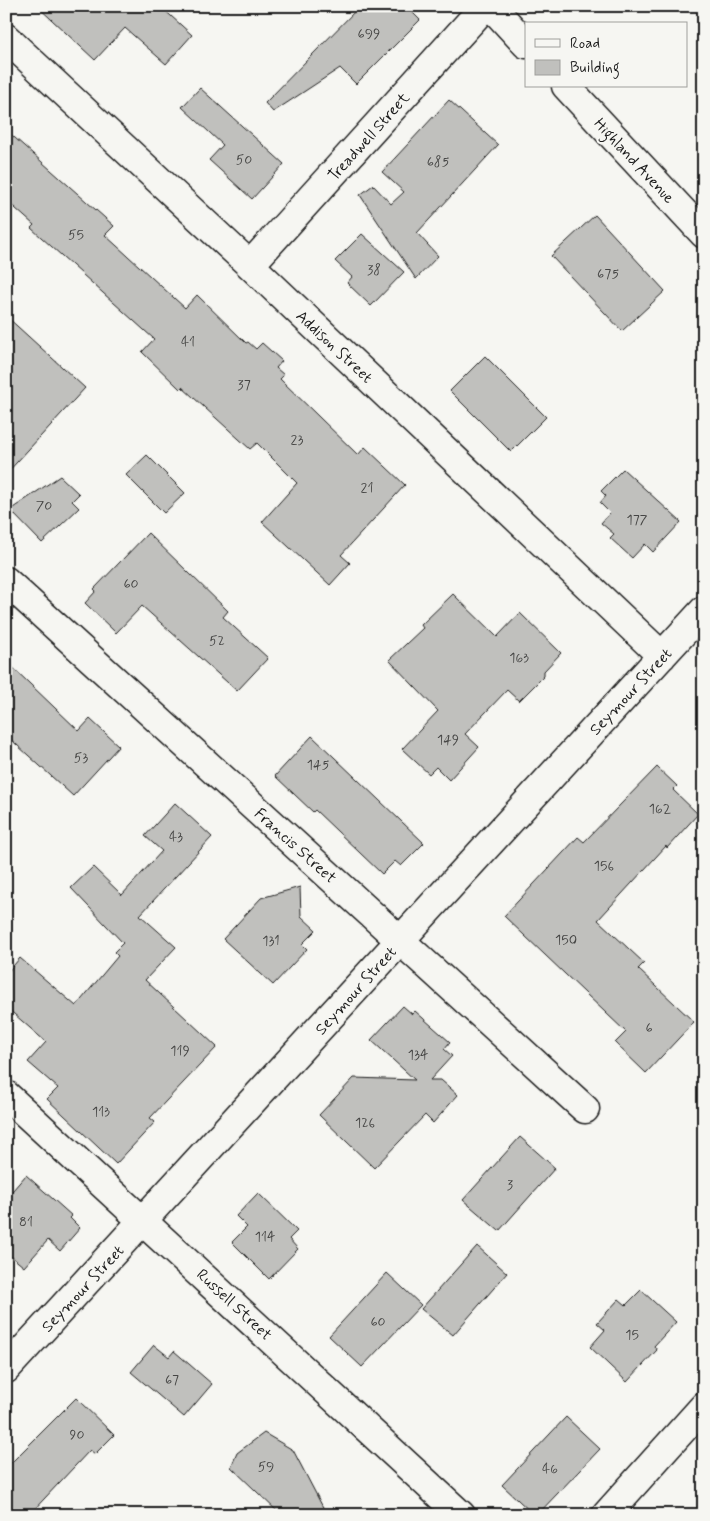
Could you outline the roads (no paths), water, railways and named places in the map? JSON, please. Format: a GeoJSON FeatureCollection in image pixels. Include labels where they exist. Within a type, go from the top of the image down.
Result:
{"type":"FeatureCollection","features":[{"type":"Feature","properties":{"kind":"street","name":"Treadwell Street"},"geometry":{"type":"LineString","coordinates":[[250,265],[485,6]]}},
{"type":"Feature","properties":{"kind":"street"},"geometry":{"type":"LineString","coordinates":[[491,6],[525,43]]}},
{"type":"Feature","properties":{"kind":"street","name":"Addison Street"},"geometry":{"type":"LineString","coordinates":[[6,38],[250,265],[662,656]]}},
{"type":"Feature","properties":{"kind":"street","name":"Highland Avenue"},"geometry":{"type":"LineString","coordinates":[[568,88],[704,234]]}},
{"type":"Feature","properties":{"kind":"street","name":"Francis Street"},"geometry":{"type":"LineString","coordinates":[[6,581],[585,1109]]}},
{"type":"Feature","properties":{"kind":"street","name":"Seymour Street"},"geometry":{"type":"LineString","coordinates":[[6,1369],[704,610]]}},
{"type":"Feature","properties":{"kind":"street","name":"Russell Street"},"geometry":{"type":"LineString","coordinates":[[6,1095],[144,1220],[461,1515]]}},
{"type":"Feature","properties":{"kind":"street"},"geometry":{"type":"LineString","coordinates":[[606,1515],[704,1406]]}}]}
